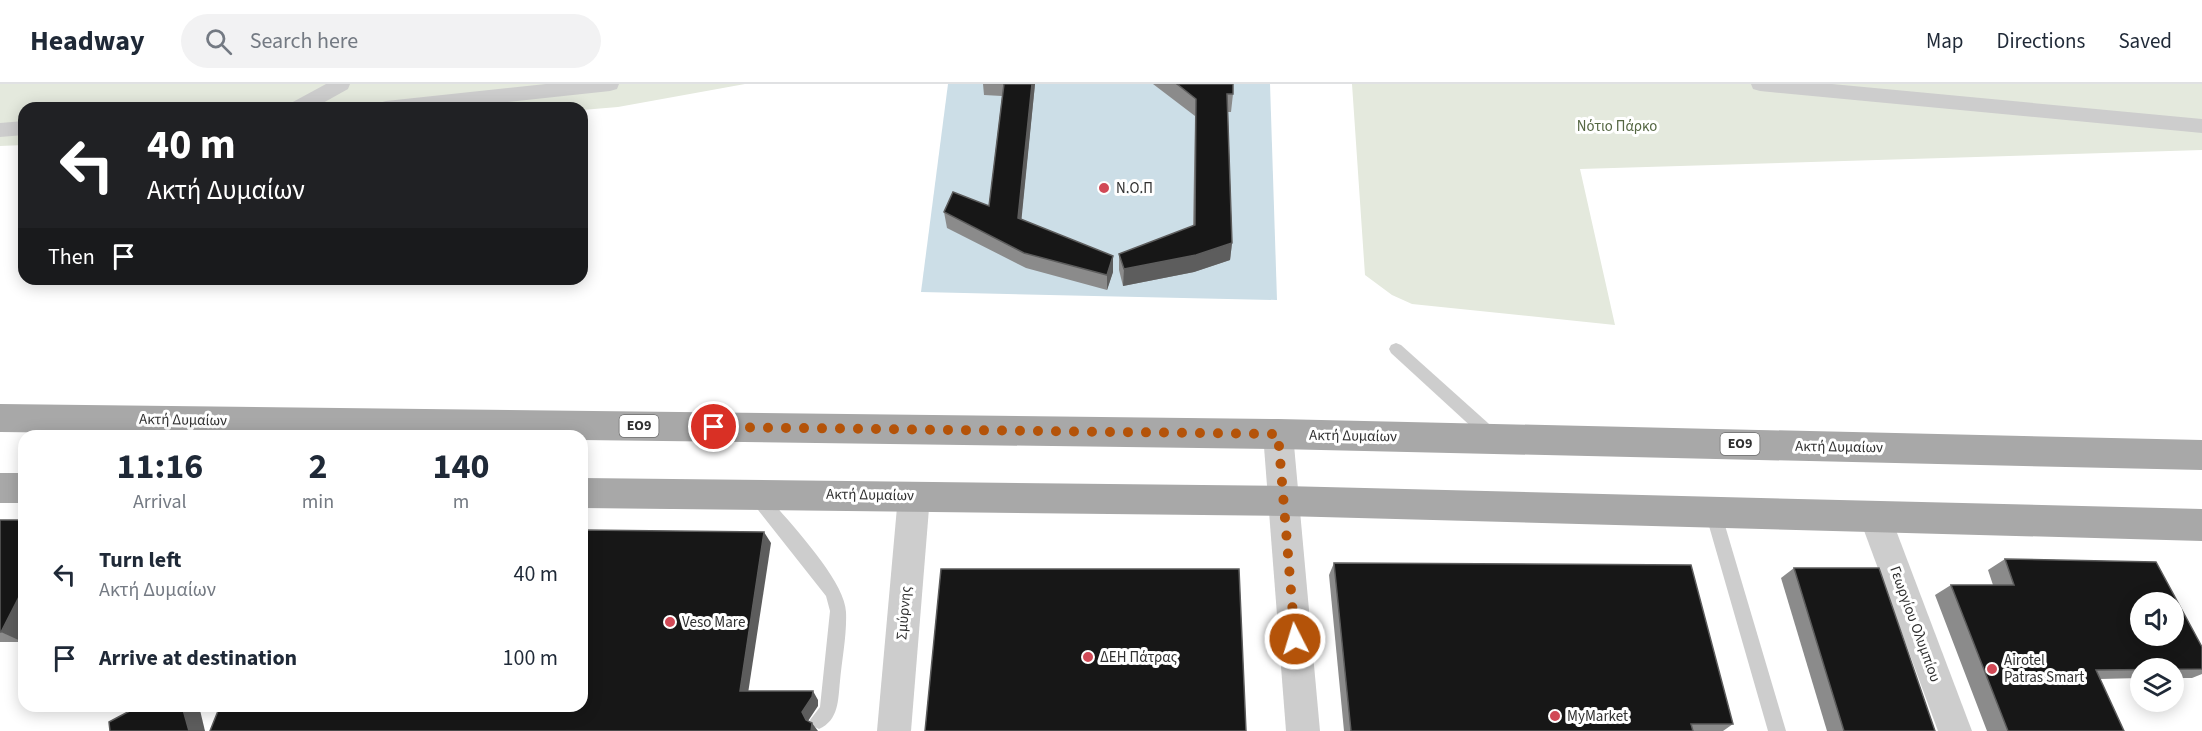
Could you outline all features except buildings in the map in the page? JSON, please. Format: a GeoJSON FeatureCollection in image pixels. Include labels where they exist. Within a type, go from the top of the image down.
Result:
{"type":"FeatureCollection","features":[{"type":"Feature","properties":{"kind":"main road","name":"Ακτή Δυμαίων"},"geometry":{"type":"LineString","coordinates":[[0,418],[1278,434],[2202,455]]}},
{"type":"Feature","properties":{"kind":"main road"},"geometry":{"type":"LineString","coordinates":[[0,488],[18,488]]}},
{"type":"Feature","properties":{"kind":"main road","name":"Ακτή Δυμαίων"},"geometry":{"type":"LineString","coordinates":[[588,492],[1284,501],[2202,525]]}},
{"type":"Feature","properties":{"kind":"street"},"geometry":{"type":"LineString","coordinates":[[309,102],[341,84]]}},
{"type":"Feature","properties":{"kind":"street"},"geometry":{"type":"LineString","coordinates":[[442,102],[610,84]]}},
{"type":"Feature","properties":{"kind":"street"},"geometry":{"type":"LineString","coordinates":[[1760,84],[2202,126]]}},
{"type":"Feature","properties":{"kind":"street"},"geometry":{"type":"LineString","coordinates":[[0,130],[18,128]]}},
{"type":"Feature","properties":{"kind":"street"},"geometry":{"type":"LineString","coordinates":[[1278,434],[1303,731]]}},
{"type":"Feature","properties":{"kind":"street","name":"Σμύρνης"},"geometry":{"type":"LineString","coordinates":[[894,731],[914,496]]}},
{"type":"Feature","properties":{"kind":"street","name":"Γεωργίου Ολυμπίου"},"geometry":{"type":"LineString","coordinates":[[1875,517],[1955,731]]}},
{"type":"Feature","properties":{"kind":"lane"},"geometry":{"type":"LineString","coordinates":[[1396,349],[1495,439]]}},
{"type":"Feature","properties":{"kind":"lane"},"geometry":{"type":"LineString","coordinates":[[755,494],[824,577],[834,593],[837,611],[828,711],[819,720]]}},
{"type":"Feature","properties":{"kind":"lane"},"geometry":{"type":"LineString","coordinates":[[1713,512],[1777,731]]}},
{"type":"Feature","properties":{"kind":"green space"},"geometry":{"type":"Polygon","coordinates":[[[0,84],[745,84],[618,107],[588,110],[588,102],[18,102],[18,145],[0,146],[0,84]]]}},
{"type":"Feature","properties":{"kind":"green space","name":"Νότιο Πάρκο"},"geometry":{"type":"Polygon","coordinates":[[[1352,84],[2202,84],[2202,150],[1580,169],[1615,325],[1412,304],[1392,295],[1365,275],[1352,84]]]}},
{"type":"Feature","properties":{"kind":"shaded area","name":"Ν.Ο.Π"},"geometry":{"type":"Polygon","coordinates":[[[948,84],[1270,84],[1277,300],[921,292],[948,84]]]}},
{"type":"Feature","properties":{"kind":"place","name":"Ν.Ο.Π"},"geometry":{"type":"Point","coordinates":[1104,188]}},
{"type":"Feature","properties":{"kind":"place","name":"Veso Mare"},"geometry":{"type":"Point","coordinates":[670,622]}},
{"type":"Feature","properties":{"kind":"place","name":"ΔΕΗ Πάτρας"},"geometry":{"type":"Point","coordinates":[1088,657]}},
{"type":"Feature","properties":{"kind":"place","name":"Airotel Patras Smart"},"geometry":{"type":"Point","coordinates":[1992,669]}},
{"type":"Feature","properties":{"kind":"place","name":"MyMarket"},"geometry":{"type":"Point","coordinates":[1555,716]}},
{"type":"Feature","properties":{"kind":"route"},"geometry":{"type":"LineString","coordinates":[[714,427],[1278,434],[1295,639]]}}]}
